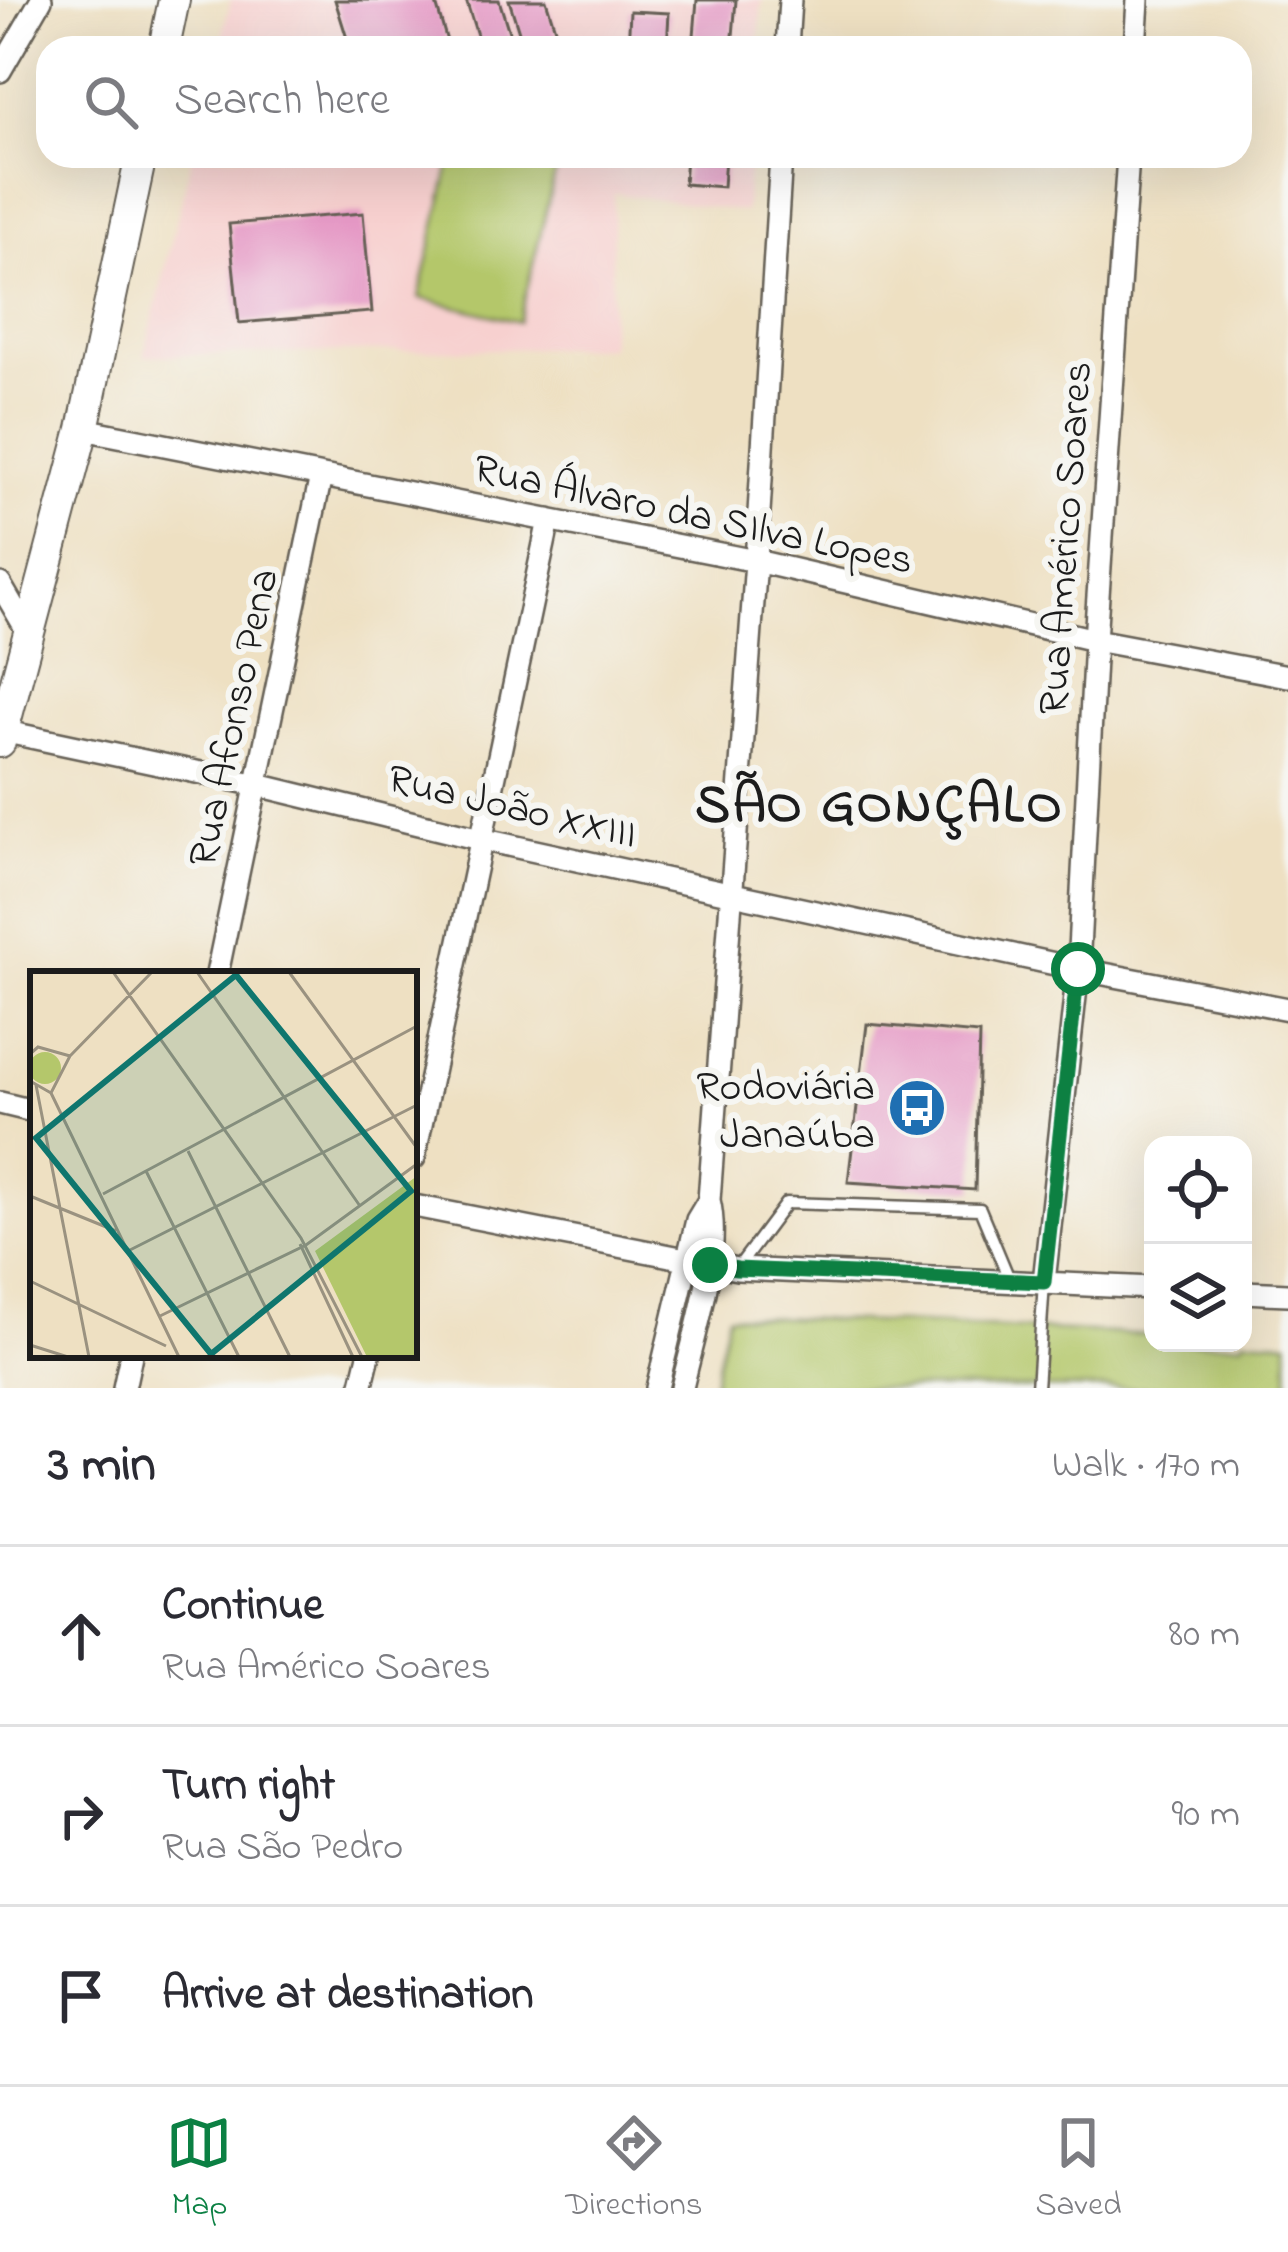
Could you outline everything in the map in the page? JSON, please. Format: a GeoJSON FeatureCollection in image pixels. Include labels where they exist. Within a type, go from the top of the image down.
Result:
{"type":"FeatureCollection","features":[{"type":"Feature","properties":{"kind":"main road"},"geometry":{"type":"LineString","coordinates":[[166,36],[174,0]]}},
{"type":"Feature","properties":{"kind":"main road"},"geometry":{"type":"LineString","coordinates":[[1,737],[83,429],[138,168]]}},
{"type":"Feature","properties":{"kind":"street"},"geometry":{"type":"LineString","coordinates":[[0,71],[41,0]]}},
{"type":"Feature","properties":{"kind":"street"},"geometry":{"type":"LineString","coordinates":[[788,36],[790,0]]}},
{"type":"Feature","properties":{"kind":"street"},"geometry":{"type":"LineString","coordinates":[[1136,36],[1138,0]]}},
{"type":"Feature","properties":{"kind":"street"},"geometry":{"type":"LineString","coordinates":[[0,22],[12,48]]}},
{"type":"Feature","properties":{"kind":"street"},"geometry":{"type":"LineString","coordinates":[[657,1388],[715,1222],[710,1200],[780,168]]}},
{"type":"Feature","properties":{"kind":"street","name":"Rua Américo Soares"},"geometry":{"type":"LineString","coordinates":[[1044,1282],[1078,969],[1127,168]]}},
{"type":"Feature","properties":{"kind":"street","name":"Rua Álvaro da SIlva Lopes"},"geometry":{"type":"LineString","coordinates":[[83,429],[756,561],[1095,640],[1288,676]]}},
{"type":"Feature","properties":{"kind":"street","name":"Rua Afonso Pena"},"geometry":{"type":"LineString","coordinates":[[218,971],[322,476]]}},
{"type":"Feature","properties":{"kind":"street"},"geometry":{"type":"LineString","coordinates":[[417,1144],[549,520]]}},
{"type":"Feature","properties":{"kind":"street"},"geometry":{"type":"LineString","coordinates":[[0,584],[28,632]]}},
{"type":"Feature","properties":{"kind":"street","name":"Rua João XXIII"},"geometry":{"type":"LineString","coordinates":[[1,737],[258,784],[480,839],[1078,969],[1288,1009]]}},
{"type":"Feature","properties":{"kind":"street"},"geometry":{"type":"LineString","coordinates":[[0,1103],[30,1110]]}},
{"type":"Feature","properties":{"kind":"street"},"geometry":{"type":"LineString","coordinates":[[417,1207],[737,1269],[1144,1288]]}},
{"type":"Feature","properties":{"kind":"street"},"geometry":{"type":"LineString","coordinates":[[682,1388],[699,1263]]}},
{"type":"Feature","properties":{"kind":"street"},"geometry":{"type":"LineString","coordinates":[[1252,1292],[1288,1294]]}},
{"type":"Feature","properties":{"kind":"street"},"geometry":{"type":"LineString","coordinates":[[124,1388],[130,1358]]}},
{"type":"Feature","properties":{"kind":"street"},"geometry":{"type":"LineString","coordinates":[[361,1388],[368,1358]]}},
{"type":"Feature","properties":{"kind":"lane"},"geometry":{"type":"LineString","coordinates":[[737,1269],[786,1202],[980,1209],[1010,1281]]}},
{"type":"Feature","properties":{"kind":"lane"},"geometry":{"type":"LineString","coordinates":[[1037,1388],[1044,1282]]}},
{"type":"Feature","properties":{"kind":"shaded area"},"geometry":{"type":"Polygon","coordinates":[[[231,0],[762,0],[759,36],[222,36],[231,0]]]}},
{"type":"Feature","properties":{"kind":"shaded area"},"geometry":{"type":"Polygon","coordinates":[[[189,168],[749,168],[745,212],[614,193],[610,347],[144,356],[189,168]]]}},
{"type":"Feature","properties":{"kind":"green space"},"geometry":{"type":"Polygon","coordinates":[[[449,168],[556,168],[519,322],[419,298],[449,168]]]}},
{"type":"Feature","properties":{"kind":"green space"},"geometry":{"type":"Polygon","coordinates":[[[728,1315],[1144,1335],[1144,1352],[1252,1352],[1252,1339],[1288,1341],[1288,1388],[712,1388],[728,1315]]]}},
{"type":"Feature","properties":{"kind":"building"},"geometry":{"type":"Polygon","coordinates":[[[335,0],[435,0],[446,36],[346,36],[335,0]]]}},
{"type":"Feature","properties":{"kind":"building"},"geometry":{"type":"Polygon","coordinates":[[[466,0],[499,0],[510,36],[477,36],[466,0]]]}},
{"type":"Feature","properties":{"kind":"building"},"geometry":{"type":"Polygon","coordinates":[[[509,0],[546,0],[557,36],[520,36],[509,0]]]}},
{"type":"Feature","properties":{"kind":"building"},"geometry":{"type":"Polygon","coordinates":[[[697,0],[736,0],[733,36],[694,36],[697,0]]]}},
{"type":"Feature","properties":{"kind":"building"},"geometry":{"type":"Polygon","coordinates":[[[630,11],[669,13],[668,36],[629,36],[630,11]]]}},
{"type":"Feature","properties":{"kind":"building"},"geometry":{"type":"Polygon","coordinates":[[[685,168],[724,168],[723,187],[684,184],[685,168]]]}},
{"type":"Feature","properties":{"kind":"building"},"geometry":{"type":"Polygon","coordinates":[[[363,213],[372,312],[239,323],[229,224],[363,213]]]}},
{"type":"Feature","properties":{"kind":"building","name":"Rodoviária Janaúba"},"geometry":{"type":"Polygon","coordinates":[[[867,1024],[979,1034],[975,1190],[848,1182],[867,1024]]]}},
{"type":"Feature","properties":{"kind":"place","name":"Rodoviária Janaúba"},"geometry":{"type":"Point","coordinates":[917,1108]}},
{"type":"Feature","properties":{"kind":"district","name":"SÃO GONÇALO"},"geometry":{"type":"Point","coordinates":[880,802]}},
{"type":"Feature","properties":{"kind":"route"},"geometry":{"type":"LineString","coordinates":[[710,1265],[1044,1282],[1078,969]]}}]}
